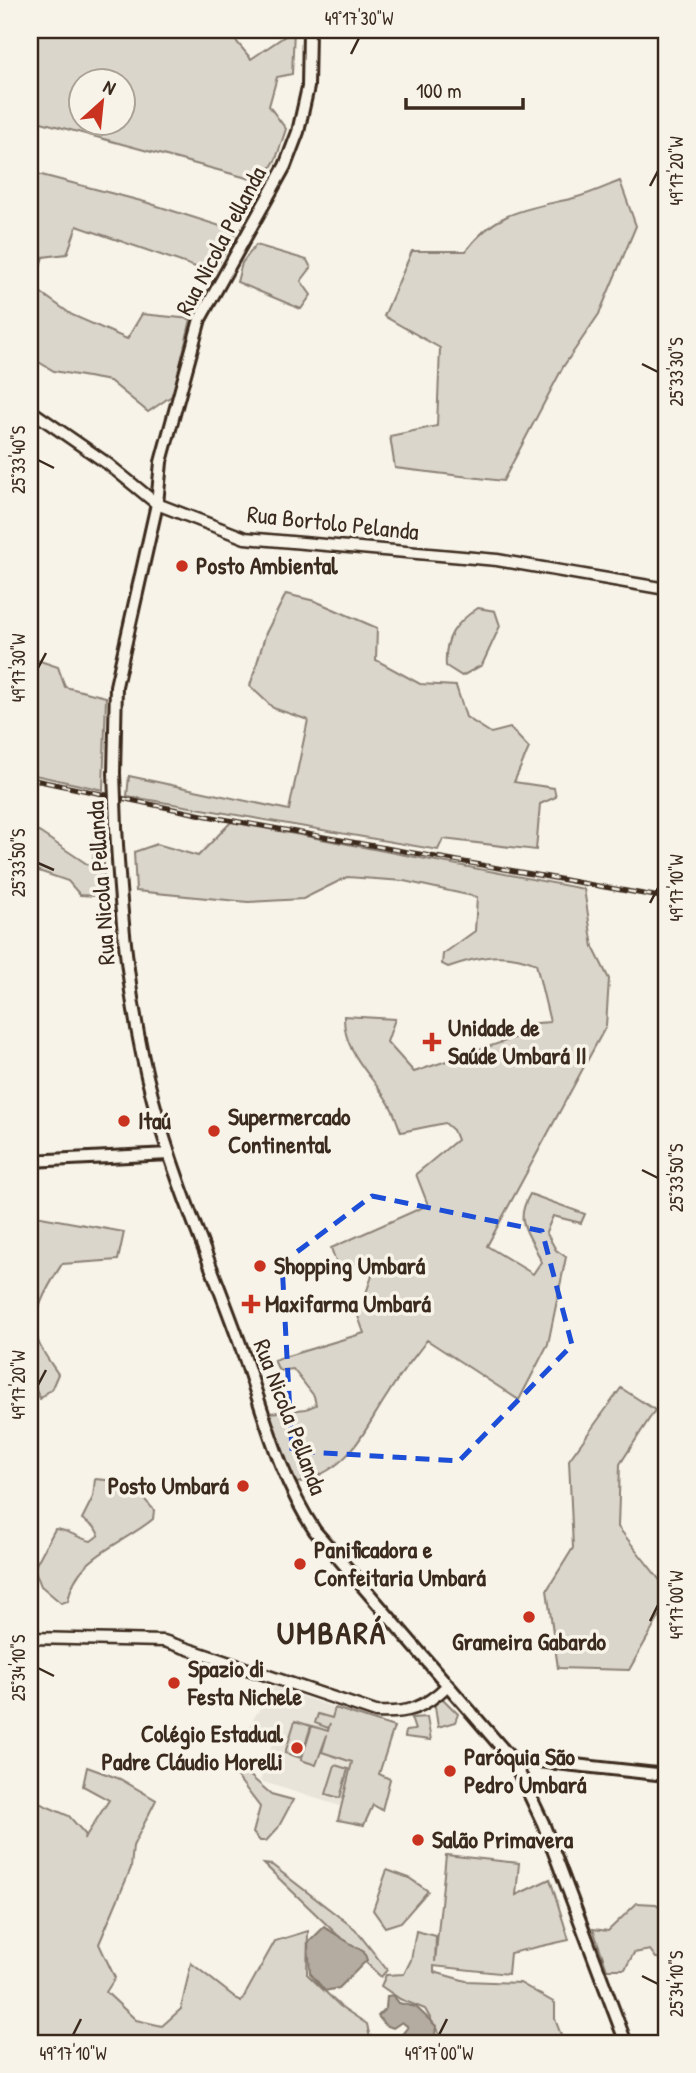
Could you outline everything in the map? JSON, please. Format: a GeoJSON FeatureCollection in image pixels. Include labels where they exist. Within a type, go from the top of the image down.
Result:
{"type":"FeatureCollection","features":[{"type":"Feature","properties":{"kind":"main road","name":"Rua Nicola Pellanda"},"geometry":{"type":"LineString","coordinates":[[309,30],[308,88],[298,132],[285,166],[200,319],[161,462],[157,504],[116,686],[116,827],[131,992],[152,1098],[169,1154],[206,1248],[291,1491],[315,1531],[514,1762]]}},
{"type":"Feature","properties":{"kind":"main road"},"geometry":{"type":"LineString","coordinates":[[30,1161],[169,1154]]}},
{"type":"Feature","properties":{"kind":"main road"},"geometry":{"type":"LineString","coordinates":[[626,2043],[542,1823],[514,1762],[538,1761],[666,1775]]}},
{"type":"Feature","properties":{"kind":"street","name":"Rua Bortolo Pelanda"},"geometry":{"type":"LineString","coordinates":[[30,410],[108,464],[157,504],[245,538],[498,561],[666,589]]}},
{"type":"Feature","properties":{"kind":"street"},"geometry":{"type":"LineString","coordinates":[[30,1638],[164,1641],[376,1712],[395,1713],[423,1707],[447,1686]]}},
{"type":"Feature","properties":{"kind":"highlighted area"},"geometry":{"type":"Polygon","coordinates":[[[372,1196],[542,1231],[572,1345],[459,1461],[292,1451],[282,1263],[372,1196]]]}},
{"type":"Feature","properties":{"kind":"shaded area"},"geometry":{"type":"Polygon","coordinates":[[[30,30],[227,30],[251,59],[294,30],[292,74],[277,77],[269,106],[286,129],[276,159],[262,182],[93,136],[136,136],[136,66],[66,66],[66,129],[30,119],[30,30]]]}},
{"type":"Feature","properties":{"kind":"shaded area"},"geometry":{"type":"Polygon","coordinates":[[[30,172],[145,202],[236,231],[213,273],[77,226],[67,254],[43,257],[33,287],[72,315],[127,339],[142,314],[191,319],[173,395],[148,412],[110,381],[54,371],[30,357],[30,172]]]}},
{"type":"Feature","properties":{"kind":"shaded area"},"geometry":{"type":"Polygon","coordinates":[[[620,181],[636,226],[599,314],[563,367],[503,481],[395,468],[390,436],[437,426],[440,348],[384,316],[412,251],[466,251],[489,227],[514,213],[580,196],[620,181]]]}},
{"type":"Feature","properties":{"kind":"shaded area"},"geometry":{"type":"Polygon","coordinates":[[[256,245],[307,260],[311,268],[301,281],[311,295],[301,309],[237,282],[242,263],[256,245]]]}},
{"type":"Feature","properties":{"kind":"shaded area"},"geometry":{"type":"Polygon","coordinates":[[[286,594],[315,601],[377,628],[376,660],[420,684],[456,686],[466,717],[491,733],[510,728],[529,748],[514,782],[554,788],[556,797],[540,804],[536,850],[443,839],[438,850],[127,796],[129,776],[289,810],[308,720],[273,708],[250,686],[266,633],[286,594]]]}},
{"type":"Feature","properties":{"kind":"shaded area"},"geometry":{"type":"Polygon","coordinates":[[[478,608],[495,611],[500,626],[482,665],[462,676],[446,666],[447,647],[457,626],[478,608]]]}},
{"type":"Feature","properties":{"kind":"shaded area"},"geometry":{"type":"Polygon","coordinates":[[[34,659],[58,667],[65,687],[106,697],[103,790],[30,774],[30,669],[34,659]]]}},
{"type":"Feature","properties":{"kind":"shaded area"},"geometry":{"type":"Polygon","coordinates":[[[104,810],[104,876],[96,896],[80,895],[68,881],[30,868],[30,826],[93,868],[94,832],[104,810]]]}},
{"type":"Feature","properties":{"kind":"shaded area"},"geometry":{"type":"Polygon","coordinates":[[[231,822],[584,889],[593,947],[609,979],[606,1026],[487,1246],[533,1274],[541,1262],[523,1221],[530,1194],[585,1214],[581,1223],[553,1216],[546,1232],[556,1250],[566,1257],[548,1344],[519,1400],[427,1340],[397,1380],[351,1451],[328,1471],[293,1484],[269,1413],[306,1409],[316,1405],[314,1396],[293,1369],[279,1371],[274,1360],[364,1333],[358,1316],[372,1276],[363,1263],[338,1267],[331,1248],[428,1205],[416,1174],[457,1140],[453,1130],[445,1123],[401,1132],[390,1105],[359,1062],[348,1041],[344,1016],[395,1019],[387,1042],[414,1072],[523,1035],[524,1024],[550,1022],[536,964],[514,957],[492,956],[448,967],[442,964],[443,954],[475,931],[477,897],[404,881],[347,877],[303,899],[248,902],[136,891],[134,852],[157,844],[198,856],[231,822]]]}},
{"type":"Feature","properties":{"kind":"shaded area"},"geometry":{"type":"Polygon","coordinates":[[[30,1215],[124,1232],[118,1260],[62,1264],[46,1290],[38,1311],[36,1332],[42,1349],[58,1374],[52,1388],[40,1399],[30,1377],[30,1215]]]}},
{"type":"Feature","properties":{"kind":"shaded area"},"geometry":{"type":"Polygon","coordinates":[[[621,1388],[655,1410],[620,1464],[618,1527],[666,1588],[666,1605],[629,1670],[558,1668],[547,1590],[573,1548],[569,1460],[621,1388]]]}},
{"type":"Feature","properties":{"kind":"shaded area"},"geometry":{"type":"Polygon","coordinates":[[[95,1479],[129,1486],[154,1510],[153,1519],[90,1562],[72,1586],[68,1601],[61,1603],[41,1586],[34,1568],[55,1529],[91,1541],[99,1535],[95,1528],[82,1519],[93,1497],[95,1479]]]}},
{"type":"Feature","properties":{"kind":"shaded area","name":"Colégio Estadual Padre Cláudio Morelli"},"geometry":{"type":"Polygon","coordinates":[[[274,1687],[335,1708],[322,1752],[353,1762],[340,1806],[260,1781],[272,1744],[243,1735],[274,1687]]]}},
{"type":"Feature","properties":{"kind":"shaded area"},"geometry":{"type":"Polygon","coordinates":[[[442,1698],[458,1714],[455,1722],[438,1727],[434,1700],[442,1698]]]}},
{"type":"Feature","properties":{"kind":"shaded area"},"geometry":{"type":"Polygon","coordinates":[[[335,1708],[394,1727],[379,1774],[390,1779],[382,1810],[373,1805],[364,1825],[338,1820],[352,1762],[322,1752],[327,1735],[316,1765],[301,1760],[312,1726],[328,1731],[330,1723],[328,1728],[315,1723],[318,1714],[332,1718],[335,1708]]]}},
{"type":"Feature","properties":{"kind":"shaded area"},"geometry":{"type":"Polygon","coordinates":[[[427,1717],[431,1740],[405,1737],[406,1731],[415,1730],[411,1718],[427,1717]]]}},
{"type":"Feature","properties":{"kind":"shaded area"},"geometry":{"type":"Polygon","coordinates":[[[295,1721],[311,1726],[301,1758],[285,1753],[295,1721]]]}},
{"type":"Feature","properties":{"kind":"shaded area"},"geometry":{"type":"Polygon","coordinates":[[[335,1765],[348,1769],[340,1798],[326,1794],[335,1765]]]}},
{"type":"Feature","properties":{"kind":"shaded area"},"geometry":{"type":"Polygon","coordinates":[[[87,1767],[120,1779],[156,1800],[133,1846],[131,1868],[99,1944],[115,1978],[106,1992],[136,2020],[162,2026],[181,2009],[191,1963],[241,2002],[275,1941],[308,1931],[307,1974],[340,2006],[367,2024],[371,2043],[30,2043],[30,1799],[69,1816],[85,1834],[84,1839],[109,1800],[83,1786],[87,1767]]]}},
{"type":"Feature","properties":{"kind":"shaded area"},"geometry":{"type":"Polygon","coordinates":[[[240,1767],[271,1794],[293,1800],[278,1828],[266,1841],[260,1841],[253,1833],[260,1807],[235,1774],[240,1767]]]}},
{"type":"Feature","properties":{"kind":"shaded area"},"geometry":{"type":"Polygon","coordinates":[[[446,1855],[519,1863],[516,1895],[550,1879],[569,1940],[510,1953],[508,1974],[434,1966],[434,1972],[466,1981],[520,1983],[555,2003],[555,2019],[564,2043],[438,2043],[442,2039],[425,2009],[400,1999],[381,1986],[386,1975],[404,1974],[411,1960],[416,1931],[436,1936],[435,1962],[446,1855]]]}},
{"type":"Feature","properties":{"kind":"shaded area"},"geometry":{"type":"Polygon","coordinates":[[[264,1864],[272,1865],[355,1929],[387,1970],[381,1977],[264,1864]]]}},
{"type":"Feature","properties":{"kind":"shaded area"},"geometry":{"type":"Polygon","coordinates":[[[387,1870],[409,1878],[428,1891],[401,1922],[385,1927],[373,1910],[387,1870]]]}},
{"type":"Feature","properties":{"kind":"shaded area"},"geometry":{"type":"Polygon","coordinates":[[[637,1903],[656,1904],[666,1911],[666,1959],[656,1958],[650,1950],[634,1953],[625,1969],[607,1969],[593,1929],[608,1931],[637,1903]]]}},
{"type":"Feature","properties":{"kind":"shaded area"},"geometry":{"type":"Polygon","coordinates":[[[324,1927],[364,1952],[367,1960],[339,1988],[325,1991],[310,1973],[308,1943],[324,1927]]]}},
{"type":"Feature","properties":{"kind":"shaded area"},"geometry":{"type":"Polygon","coordinates":[[[393,1995],[399,2003],[416,2007],[436,2026],[435,2036],[429,2043],[395,2043],[408,2027],[402,2022],[393,2028],[385,2025],[378,2016],[386,2008],[387,1996],[393,1995]]]}},
{"type":"Feature","properties":{"kind":"railway"},"geometry":{"type":"LineString","coordinates":[[30,779],[207,816],[666,898]]}},
{"type":"Feature","properties":{"kind":"place","name":"Posto Ambiental"},"geometry":{"type":"Point","coordinates":[182,566]}},
{"type":"Feature","properties":{"kind":"place","name":"Unidade de Saúde Umbará II"},"geometry":{"type":"Point","coordinates":[432,1042]}},
{"type":"Feature","properties":{"kind":"place","name":"Itaú"},"geometry":{"type":"Point","coordinates":[124,1121]}},
{"type":"Feature","properties":{"kind":"place","name":"Supermercado Continental"},"geometry":{"type":"Point","coordinates":[214,1131]}},
{"type":"Feature","properties":{"kind":"place","name":"Shopping Umbará"},"geometry":{"type":"Point","coordinates":[260,1266]}},
{"type":"Feature","properties":{"kind":"place","name":"Maxifarma Umbará"},"geometry":{"type":"Point","coordinates":[251,1304]}},
{"type":"Feature","properties":{"kind":"place","name":"Posto Umbará"},"geometry":{"type":"Point","coordinates":[243,1486]}},
{"type":"Feature","properties":{"kind":"place","name":"Panificadora e Confeitaria Umbará"},"geometry":{"type":"Point","coordinates":[300,1564]}},
{"type":"Feature","properties":{"kind":"place","name":"Grameira Gabardo"},"geometry":{"type":"Point","coordinates":[529,1617]}},
{"type":"Feature","properties":{"kind":"place","name":"Spazio di Festa Nichele"},"geometry":{"type":"Point","coordinates":[174,1683]}},
{"type":"Feature","properties":{"kind":"place","name":"Colégio Estadual Padre Cláudio Morelli"},"geometry":{"type":"Point","coordinates":[297,1748]}},
{"type":"Feature","properties":{"kind":"place","name":"Paróquia São Pedro Umbará"},"geometry":{"type":"Point","coordinates":[450,1771]}},
{"type":"Feature","properties":{"kind":"place","name":"Salão Primavera"},"geometry":{"type":"Point","coordinates":[418,1840]}},
{"type":"Feature","properties":{"kind":"district","name":"UMBARÁ"},"geometry":{"type":"Point","coordinates":[332,1633]}}]}
